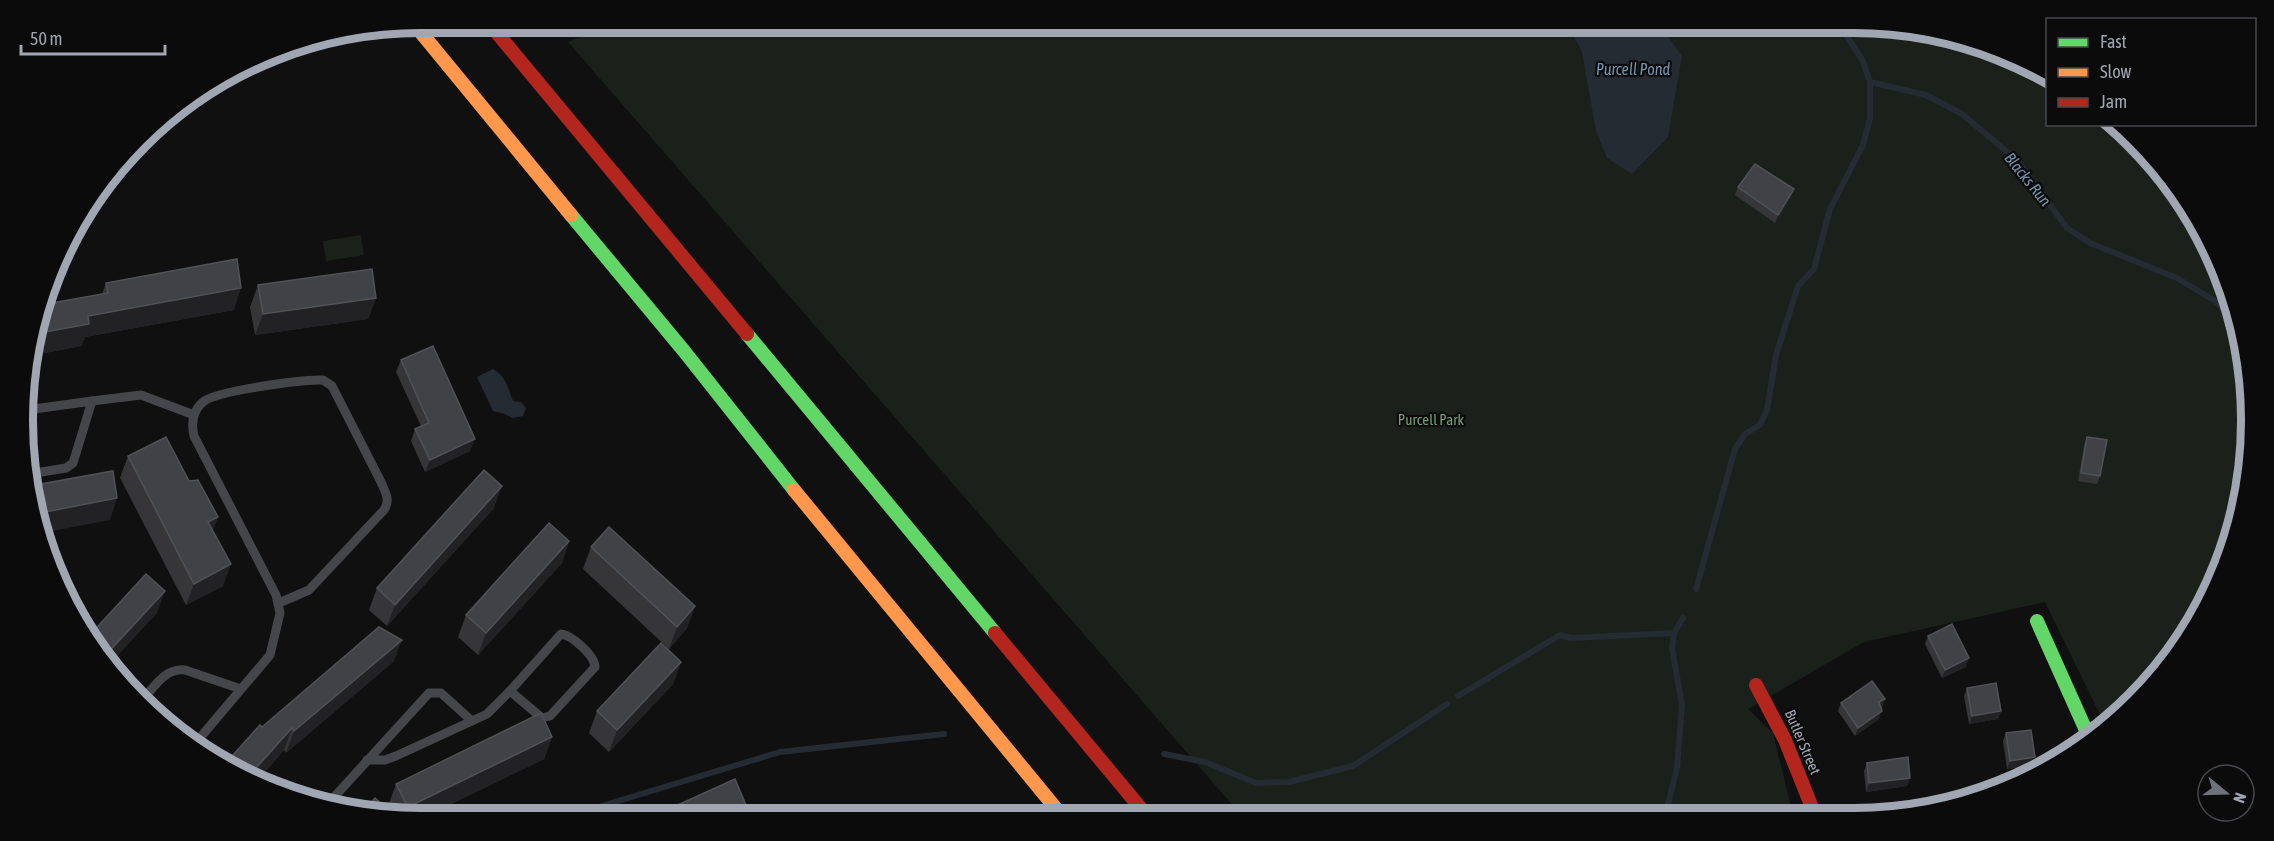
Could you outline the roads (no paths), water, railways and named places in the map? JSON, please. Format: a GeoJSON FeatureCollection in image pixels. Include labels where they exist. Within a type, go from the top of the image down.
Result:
{"type":"FeatureCollection","features":[{"type":"Feature","properties":{"kind":"main road"},"geometry":{"type":"LineString","coordinates":[[421,33],[684,351],[792,488],[1055,808]]}},
{"type":"Feature","properties":{"kind":"main road"},"geometry":{"type":"LineString","coordinates":[[497,33],[1141,808]]}},
{"type":"Feature","properties":{"kind":"main road"},"geometry":{"type":"LineString","coordinates":[[2037,621],[2086,730]]}},
{"type":"Feature","properties":{"kind":"main road","name":"Butler Street"},"geometry":{"type":"LineString","coordinates":[[1756,685],[1785,740],[1812,808]]}},
{"type":"Feature","properties":{"kind":"lane"},"geometry":{"type":"LineString","coordinates":[[200,739],[272,650],[280,613],[279,603],[194,436],[192,424],[194,415],[204,401],[221,394],[323,380],[332,386],[388,498],[384,510],[323,577],[307,592],[279,603]]}},
{"type":"Feature","properties":{"kind":"lane"},"geometry":{"type":"LineString","coordinates":[[33,409],[141,395],[194,415]]}},
{"type":"Feature","properties":{"kind":"lane"},"geometry":{"type":"LineString","coordinates":[[36,473],[66,468],[75,460],[92,401]]}},
{"type":"Feature","properties":{"kind":"lane"},"geometry":{"type":"LineString","coordinates":[[367,760],[385,760],[396,756],[493,710],[510,691],[561,634],[567,634],[594,660],[593,671],[548,718],[539,717],[510,691]]}},
{"type":"Feature","properties":{"kind":"lane"},"geometry":{"type":"LineString","coordinates":[[146,695],[165,675],[176,669],[241,689]]}},
{"type":"Feature","properties":{"kind":"lane"},"geometry":{"type":"LineString","coordinates":[[333,798],[429,693],[441,693],[472,721]]}},
{"type":"Feature","properties":{"kind":"water","name":"Purcell Pond"},"geometry":{"type":"Polygon","coordinates":[[[1572,33],[1665,33],[1682,56],[1668,137],[1632,174],[1607,158],[1596,131],[1582,52],[1572,33]]]}},
{"type":"Feature","properties":{"kind":"water"},"geometry":{"type":"Polygon","coordinates":[[[493,369],[504,379],[513,401],[521,402],[526,408],[523,416],[512,418],[493,411],[477,377],[493,369]]]}},
{"type":"Feature","properties":{"kind":"waterway","name":"Blacks Run"},"geometry":{"type":"LineString","coordinates":[[1844,33],[1862,59],[1870,82],[1926,95],[1962,114],[2017,160],[2067,228],[2090,243],[2177,278],[2215,301],[2225,311]]}},
{"type":"Feature","properties":{"kind":"waterway"},"geometry":{"type":"LineString","coordinates":[[1696,589],[1735,449],[1745,434],[1760,425],[1767,410],[1776,355],[1798,286],[1814,269],[1830,209],[1863,145],[1870,118],[1870,82]]}},
{"type":"Feature","properties":{"kind":"waterway"},"geometry":{"type":"LineString","coordinates":[[1667,808],[1677,768],[1682,705],[1672,648],[1674,633],[1683,618]]}},
{"type":"Feature","properties":{"kind":"waterway"},"geometry":{"type":"LineString","coordinates":[[1458,696],[1560,635],[1571,638],[1674,633]]}},
{"type":"Feature","properties":{"kind":"waterway"},"geometry":{"type":"LineString","coordinates":[[1164,754],[1205,762],[1256,783],[1289,782],[1353,766],[1447,704]]}},
{"type":"Feature","properties":{"kind":"waterway"},"geometry":{"type":"LineString","coordinates":[[595,808],[780,752],[944,734]]}},
{"type":"Feature","properties":{"kind":"park label","name":"Purcell Park"},"geometry":{"type":"Point","coordinates":[1431,419]}}]}
